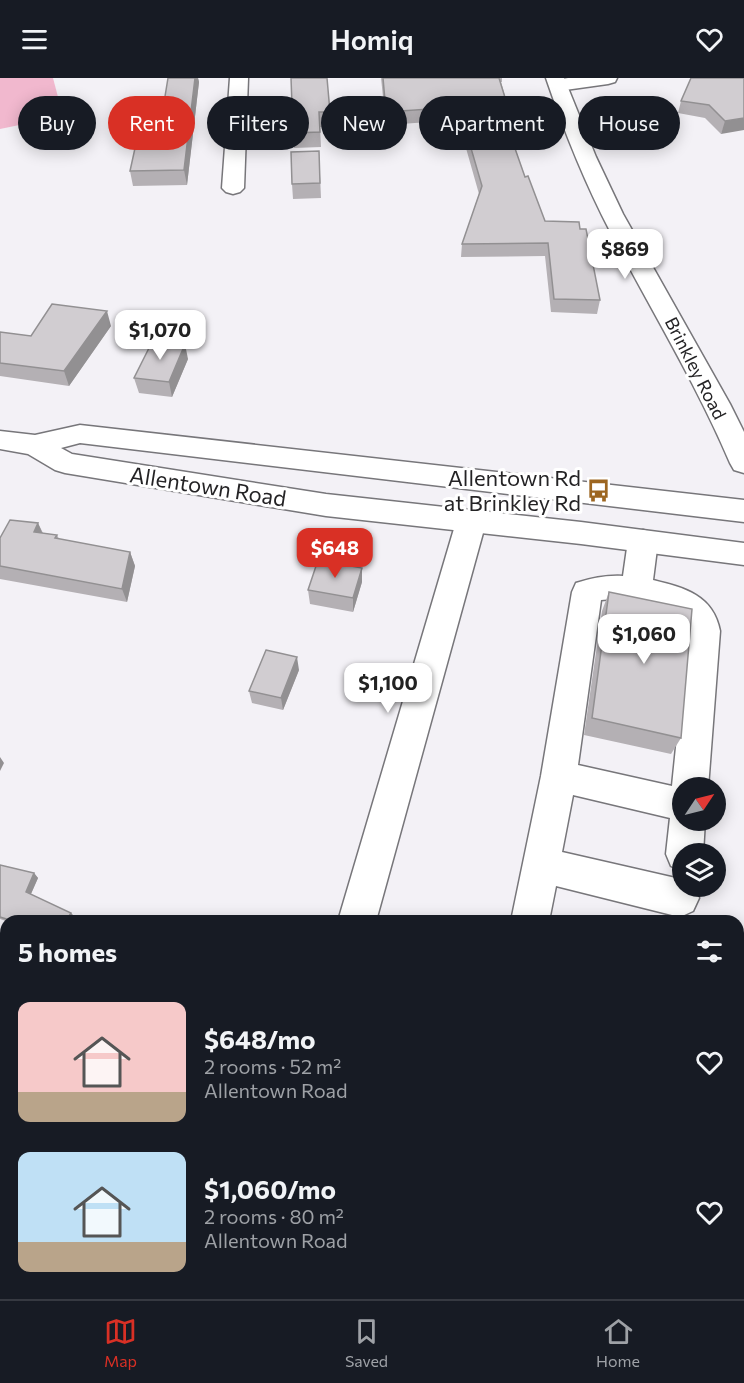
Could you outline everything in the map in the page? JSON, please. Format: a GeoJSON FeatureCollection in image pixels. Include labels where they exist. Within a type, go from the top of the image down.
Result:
{"type":"FeatureCollection","features":[{"type":"Feature","properties":{"kind":"main road"},"geometry":{"type":"LineString","coordinates":[[233,188],[239,78]]}},
{"type":"Feature","properties":{"kind":"main road"},"geometry":{"type":"LineString","coordinates":[[556,81],[608,78]]}},
{"type":"Feature","properties":{"kind":"main road","name":"Brinkley Road"},"geometry":{"type":"LineString","coordinates":[[556,81],[606,202],[682,337],[744,463]]}},
{"type":"Feature","properties":{"kind":"main road","name":"Allentown Road"},"geometry":{"type":"LineString","coordinates":[[0,440],[35,445],[80,434],[744,511]]}},
{"type":"Feature","properties":{"kind":"main road","name":"Allentown Road"},"geometry":{"type":"LineString","coordinates":[[35,445],[65,463],[326,505],[744,554]]}},
{"type":"Feature","properties":{"kind":"main road"},"geometry":{"type":"LineString","coordinates":[[359,915],[471,522]]}},
{"type":"Feature","properties":{"kind":"main road"},"geometry":{"type":"LineString","coordinates":[[637,589],[644,541]]}},
{"type":"Feature","properties":{"kind":"main road"},"geometry":{"type":"LineString","coordinates":[[531,915],[559,776],[587,592],[597,587],[637,589],[689,605],[702,618],[704,631],[691,777]]}},
{"type":"Feature","properties":{"kind":"main road"},"geometry":{"type":"LineString","coordinates":[[559,776],[672,804]]}},
{"type":"Feature","properties":{"kind":"main road"},"geometry":{"type":"LineString","coordinates":[[541,865],[672,895]]}},
{"type":"Feature","properties":{"kind":"shaded area"},"geometry":{"type":"Polygon","coordinates":[[[0,78],[53,78],[58,96],[18,96],[18,125],[0,129],[0,78]]]}},
{"type":"Feature","properties":{"kind":"building"},"geometry":{"type":"Polygon","coordinates":[[[168,78],[195,78],[193,96],[165,96],[168,78]]]}},
{"type":"Feature","properties":{"kind":"building"},"geometry":{"type":"Polygon","coordinates":[[[291,78],[327,78],[329,96],[321,96],[320,132],[309,132],[309,96],[292,96],[291,78]]]}},
{"type":"Feature","properties":{"kind":"building"},"geometry":{"type":"Polygon","coordinates":[[[383,78],[499,78],[505,96],[419,96],[419,110],[407,111],[407,96],[385,96],[383,78]]]}},
{"type":"Feature","properties":{"kind":"building"},"geometry":{"type":"Polygon","coordinates":[[[691,78],[744,78],[744,118],[725,121],[709,105],[681,101],[691,78]]]}},
{"type":"Feature","properties":{"kind":"building"},"geometry":{"type":"Polygon","coordinates":[[[135,150],[186,150],[184,170],[130,171],[135,150]]]}},
{"type":"Feature","properties":{"kind":"building"},"geometry":{"type":"Polygon","coordinates":[[[472,150],[516,150],[545,221],[579,222],[580,229],[586,229],[600,300],[554,299],[548,243],[462,244],[482,186],[472,150]]]}},
{"type":"Feature","properties":{"kind":"building"},"geometry":{"type":"Polygon","coordinates":[[[319,151],[320,183],[292,184],[291,152],[319,151]]]}},
{"type":"Feature","properties":{"kind":"building"},"geometry":{"type":"Polygon","coordinates":[[[52,304],[107,311],[64,371],[0,363],[0,332],[31,336],[52,304]]]}},
{"type":"Feature","properties":{"kind":"building"},"geometry":{"type":"Polygon","coordinates":[[[153,340],[185,344],[169,382],[134,378],[153,340]]]}},
{"type":"Feature","properties":{"kind":"building"},"geometry":{"type":"Polygon","coordinates":[[[10,520],[38,523],[34,532],[57,535],[55,538],[130,552],[122,589],[0,566],[0,538],[10,520]]]}},
{"type":"Feature","properties":{"kind":"building"},"geometry":{"type":"Polygon","coordinates":[[[318,560],[362,568],[353,598],[308,590],[318,560]]]}},
{"type":"Feature","properties":{"kind":"building"},"geometry":{"type":"Polygon","coordinates":[[[609,592],[692,609],[681,738],[592,718],[609,592]]]}},
{"type":"Feature","properties":{"kind":"building"},"geometry":{"type":"Polygon","coordinates":[[[266,650],[297,657],[281,698],[249,691],[266,650]]]}},
{"type":"Feature","properties":{"kind":"building"},"geometry":{"type":"Polygon","coordinates":[[[0,865],[34,873],[26,892],[71,913],[70,915],[0,915],[0,865]]]}},
{"type":"Feature","properties":{"kind":"place","name":"Allentown Rd at Brinkley Rd"},"geometry":{"type":"Point","coordinates":[599,490]}}]}
